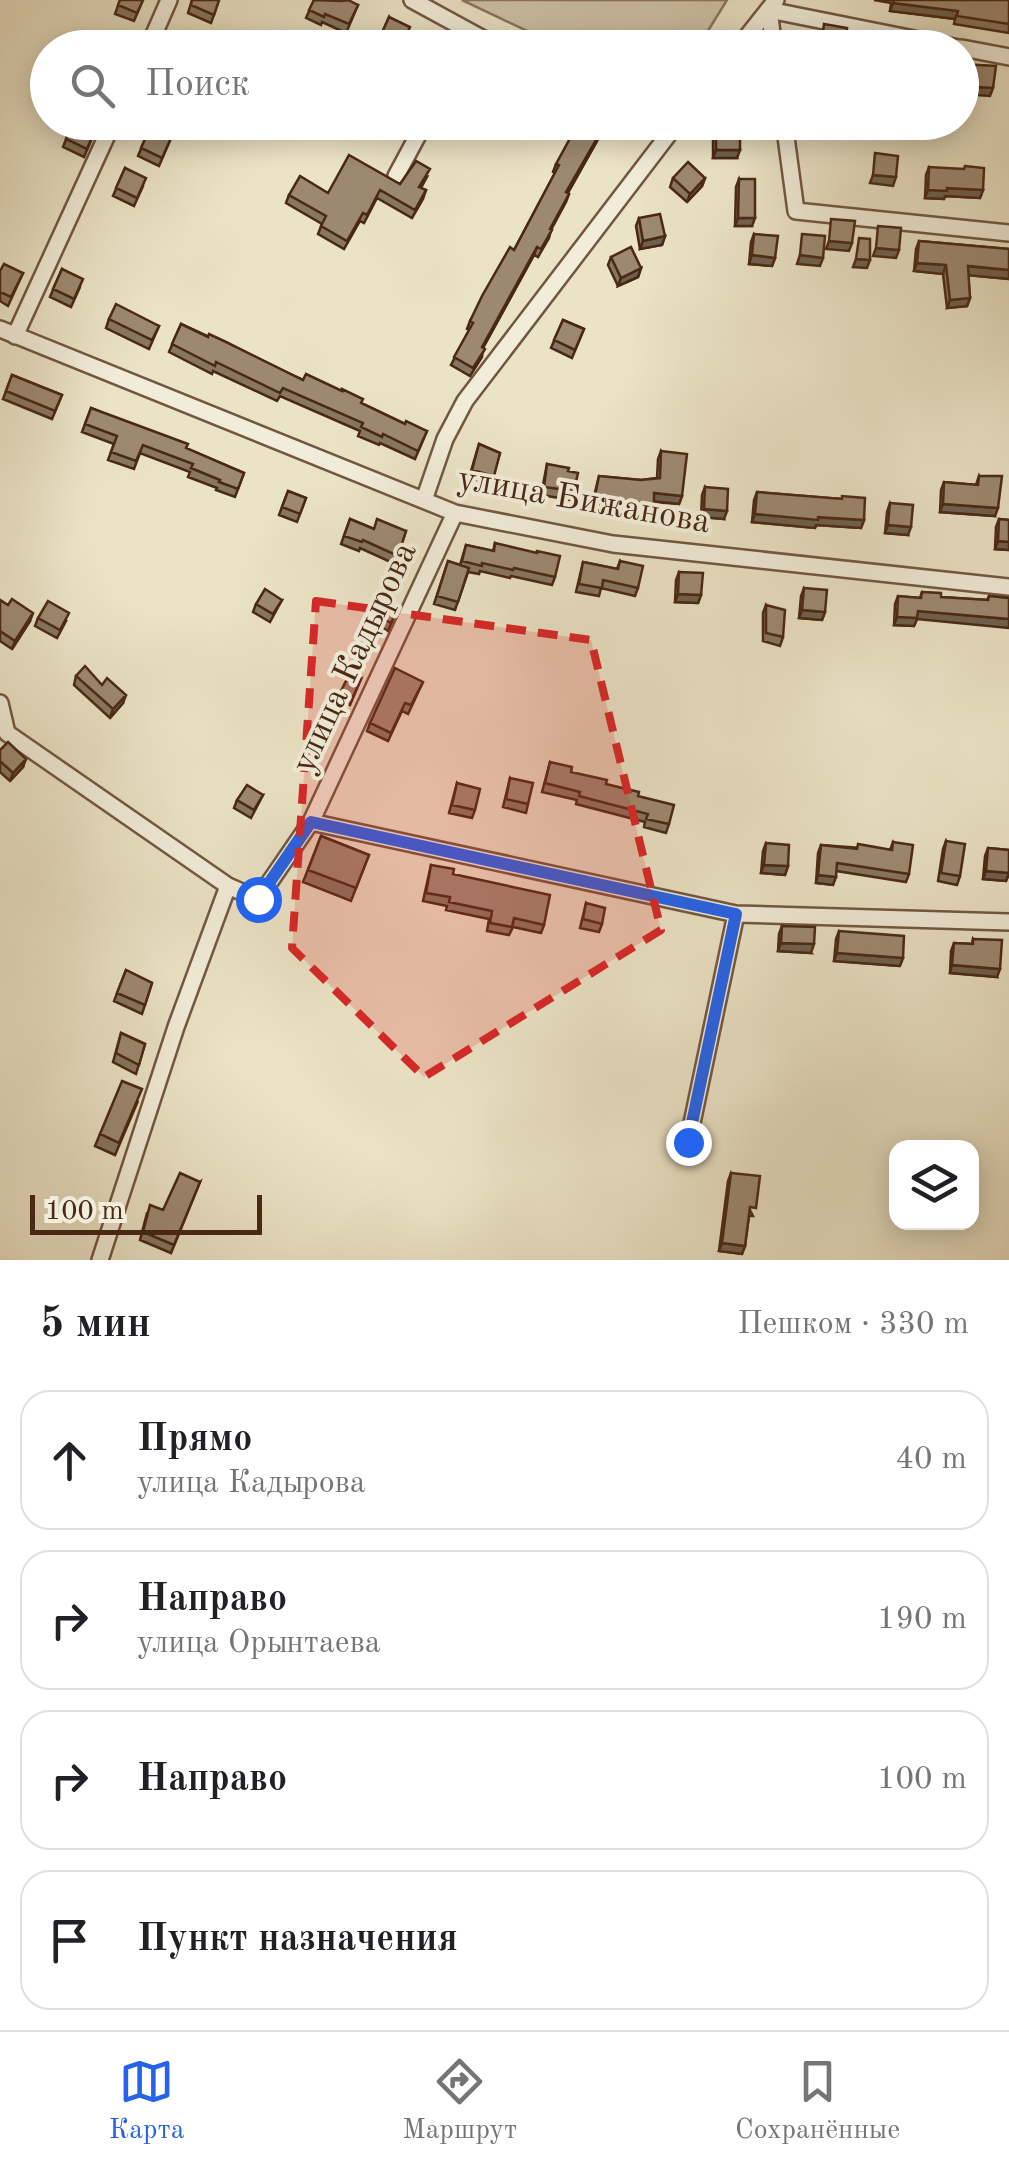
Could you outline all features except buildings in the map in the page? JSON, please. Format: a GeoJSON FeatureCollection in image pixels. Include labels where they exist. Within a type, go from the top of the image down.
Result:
{"type":"FeatureCollection","features":[{"type":"Feature","properties":{"kind":"street"},"geometry":{"type":"LineString","coordinates":[[156,30],[169,0]]}},
{"type":"Feature","properties":{"kind":"street"},"geometry":{"type":"LineString","coordinates":[[412,0],[454,30]]}},
{"type":"Feature","properties":{"kind":"street"},"geometry":{"type":"LineString","coordinates":[[752,30],[772,5]]}},
{"type":"Feature","properties":{"kind":"street"},"geometry":{"type":"LineString","coordinates":[[772,5],[773,30]]}},
{"type":"Feature","properties":{"kind":"street"},"geometry":{"type":"LineString","coordinates":[[772,5],[881,30]]}},
{"type":"Feature","properties":{"kind":"street"},"geometry":{"type":"LineString","coordinates":[[979,51],[1009,57]]}},
{"type":"Feature","properties":{"kind":"street"},"geometry":{"type":"LineString","coordinates":[[7,332],[104,140]]}},
{"type":"Feature","properties":{"kind":"street"},"geometry":{"type":"LineString","coordinates":[[396,176],[415,140]]}},
{"type":"Feature","properties":{"kind":"street","name":"улица Кадырова"},"geometry":{"type":"LineString","coordinates":[[424,500],[445,439],[465,402],[665,140]]}},
{"type":"Feature","properties":{"kind":"street"},"geometry":{"type":"LineString","coordinates":[[786,140],[796,211],[1009,233]]}},
{"type":"Feature","properties":{"kind":"street","name":"улица Бижанова"},"geometry":{"type":"LineString","coordinates":[[7,332],[455,513],[613,544],[1009,587]]}},
{"type":"Feature","properties":{"kind":"street","name":"улица Кадырова"},"geometry":{"type":"LineString","coordinates":[[228,886],[258,899],[311,822],[455,513]]}},
{"type":"Feature","properties":{"kind":"street"},"geometry":{"type":"LineString","coordinates":[[0,702],[7,733],[228,886],[176,1028],[100,1260]]}},
{"type":"Feature","properties":{"kind":"street"},"geometry":{"type":"LineString","coordinates":[[311,822],[736,914],[1009,922]]}},
{"type":"Feature","properties":{"kind":"street"},"geometry":{"type":"LineString","coordinates":[[688,1142],[736,914]]}},
{"type":"Feature","properties":{"kind":"highlighted area"},"geometry":{"type":"Polygon","coordinates":[[[316,601],[591,640],[661,930],[424,1077],[292,948],[316,601]]]}},
{"type":"Feature","properties":{"kind":"shaded area"},"geometry":{"type":"Polygon","coordinates":[[[462,0],[727,0],[708,30],[525,30],[462,0]]]}},
{"type":"Feature","properties":{"kind":"route"},"geometry":{"type":"LineString","coordinates":[[258,899],[311,822],[736,914],[688,1142]]}}]}
